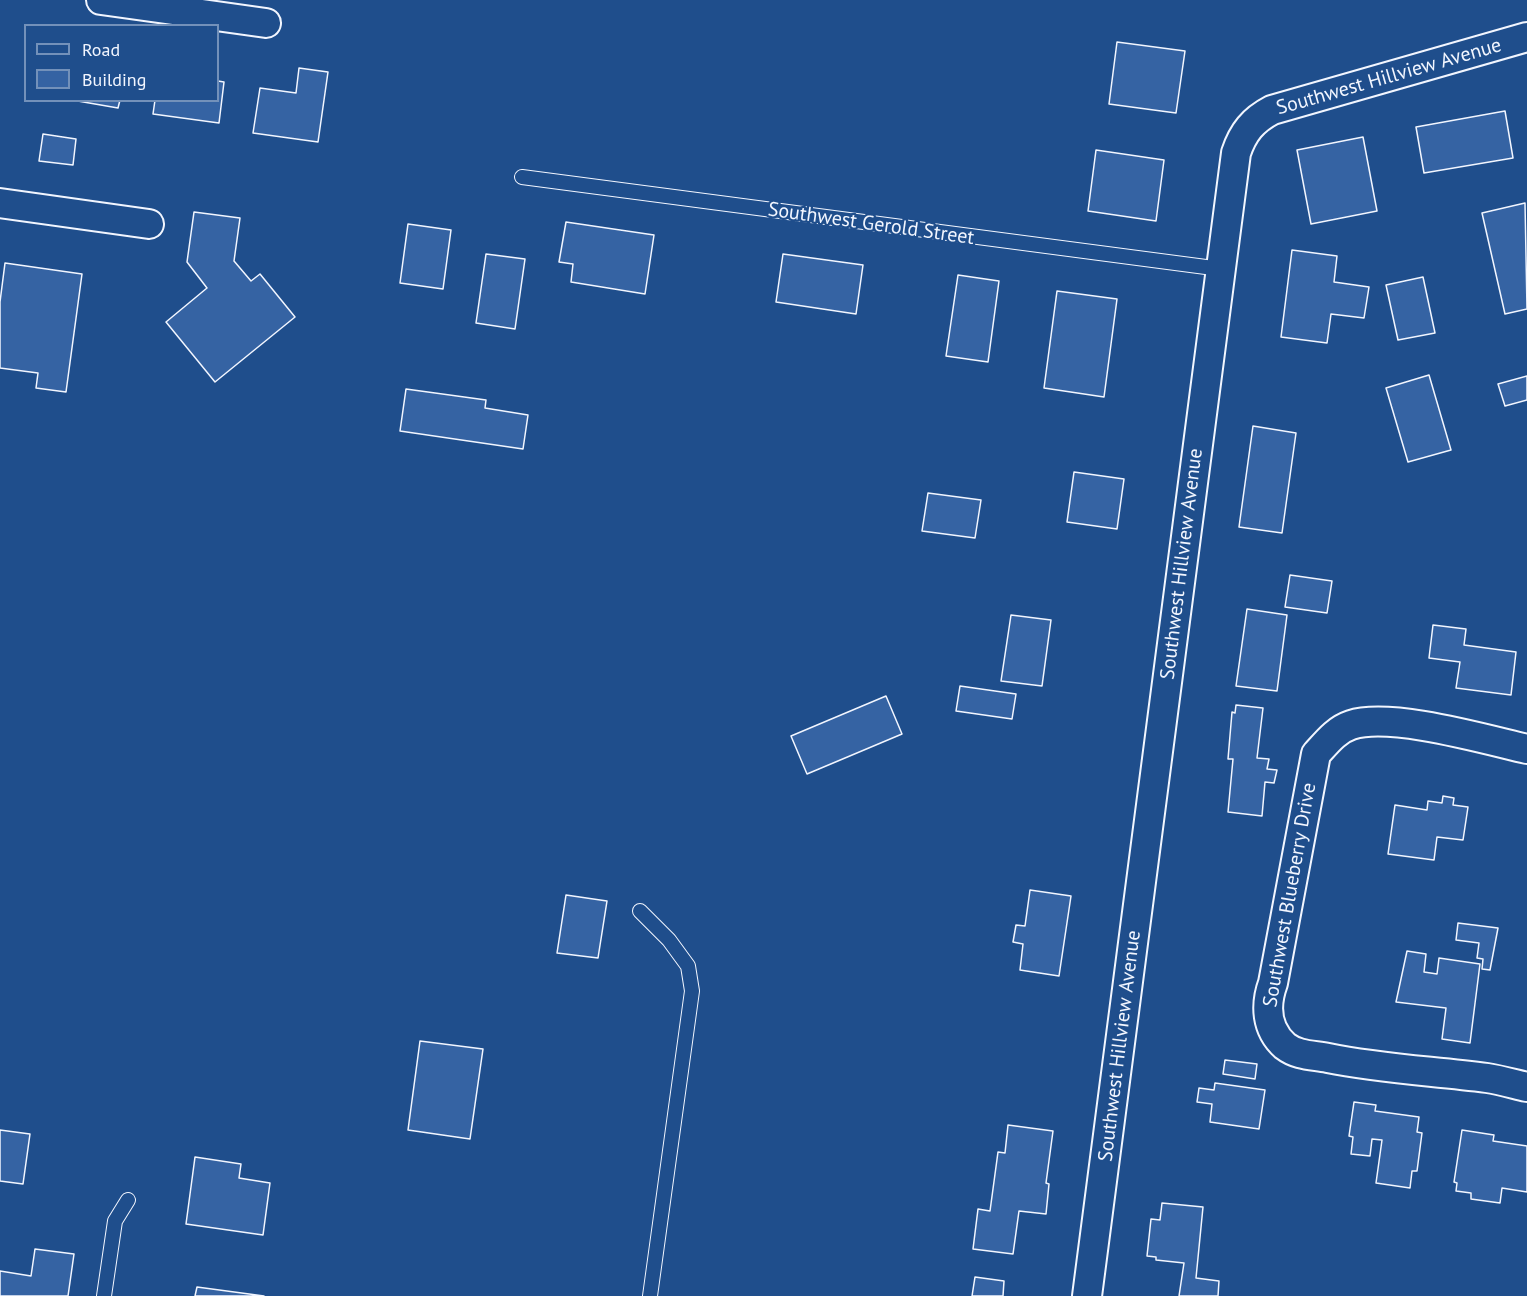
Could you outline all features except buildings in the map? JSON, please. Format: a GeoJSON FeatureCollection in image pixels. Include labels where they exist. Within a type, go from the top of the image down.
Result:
{"type":"FeatureCollection","features":[{"type":"Feature","properties":{"kind":"street"},"geometry":{"type":"LineString","coordinates":[[101,0],[266,23]]}},
{"type":"Feature","properties":{"kind":"street","name":"Southwest Hillview Avenue"},"geometry":{"type":"LineString","coordinates":[[1087,1296],[1236,153],[1242,137],[1258,118],[1272,110],[1527,37]]}},
{"type":"Feature","properties":{"kind":"street"},"geometry":{"type":"LineString","coordinates":[[0,203],[148,224]]}},
{"type":"Feature","properties":{"kind":"street","name":"Southwest Blueberry Drive"},"geometry":{"type":"LineString","coordinates":[[1527,749],[1375,720],[1349,725],[1334,734],[1316,754],[1267,1012],[1271,1027],[1284,1045],[1297,1053],[1379,1068],[1488,1078],[1527,1087]]}},
{"type":"Feature","properties":{"kind":"lane","name":"Southwest Gerold Street"},"geometry":{"type":"LineString","coordinates":[[522,177],[1221,269]]}},
{"type":"Feature","properties":{"kind":"lane"},"geometry":{"type":"LineString","coordinates":[[640,911],[669,940],[688,966],[692,991],[650,1296]]}},
{"type":"Feature","properties":{"kind":"lane"},"geometry":{"type":"LineString","coordinates":[[104,1296],[115,1221],[128,1200]]}}]}
